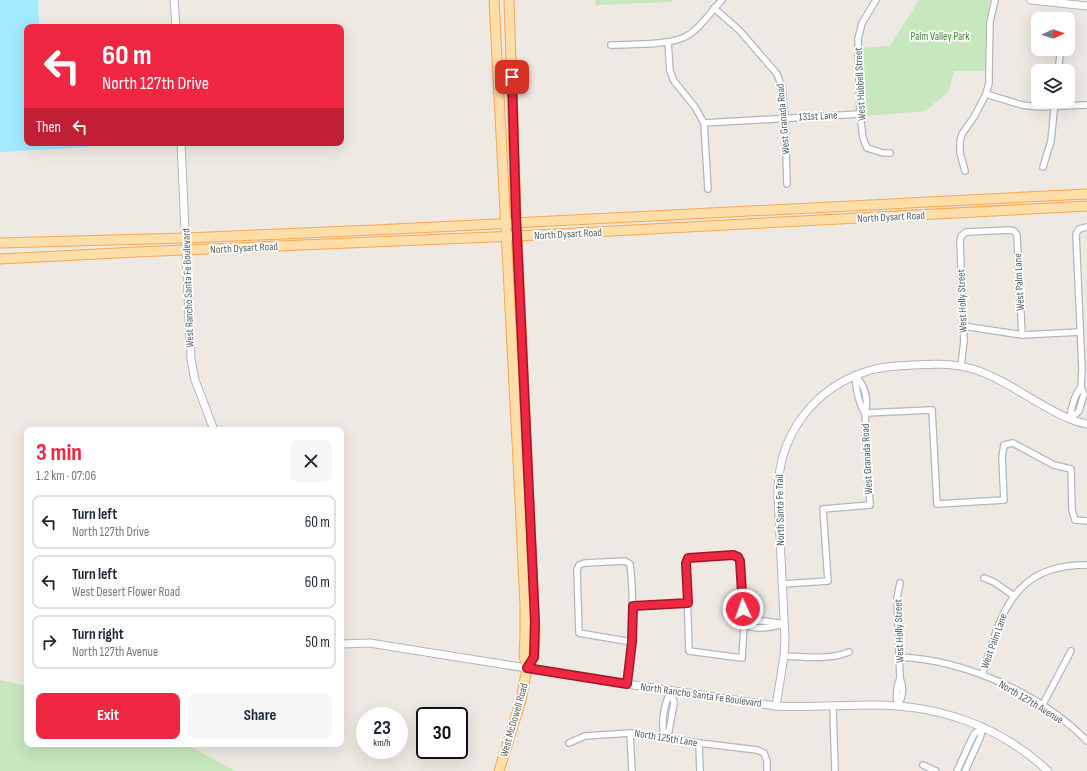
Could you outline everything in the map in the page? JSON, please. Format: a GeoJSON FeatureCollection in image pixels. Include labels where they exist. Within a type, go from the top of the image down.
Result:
{"type":"FeatureCollection","features":[{"type":"Feature","properties":{"kind":"main road","name":"West McDowell Road"},"geometry":{"type":"LineString","coordinates":[[494,0],[506,224],[518,348]]}},
{"type":"Feature","properties":{"kind":"main road","name":"West McDowell Road"},"geometry":{"type":"LineString","coordinates":[[499,771],[521,700],[527,668],[524,656],[525,605],[523,461],[518,348],[517,223],[509,0]]}},
{"type":"Feature","properties":{"kind":"main road","name":"North Dysart Road"},"geometry":{"type":"LineString","coordinates":[[0,243],[186,238],[506,224],[1087,194]]}},
{"type":"Feature","properties":{"kind":"main road","name":"North Dysart Road"},"geometry":{"type":"LineString","coordinates":[[0,259],[507,237],[1087,206]]}},
{"type":"Feature","properties":{"kind":"street"},"geometry":{"type":"LineString","coordinates":[[174,0],[176,24]]}},
{"type":"Feature","properties":{"kind":"street"},"geometry":{"type":"LineString","coordinates":[[611,45],[680,40],[690,34],[701,24],[722,0]]}},
{"type":"Feature","properties":{"kind":"street","name":"West Hubbell Street"},"geometry":{"type":"LineString","coordinates":[[876,0],[862,23],[858,39],[860,114],[863,138],[867,148],[882,154],[890,153]]}},
{"type":"Feature","properties":{"kind":"street"},"geometry":{"type":"LineString","coordinates":[[965,171],[960,153],[960,141],[962,134],[974,117],[986,94],[990,70],[990,22],[995,0]]}},
{"type":"Feature","properties":{"kind":"street"},"geometry":{"type":"LineString","coordinates":[[1031,0],[1087,6]]}},
{"type":"Feature","properties":{"kind":"street","name":"West Granada Road"},"geometry":{"type":"LineString","coordinates":[[714,8],[740,31],[777,74],[782,87],[785,118],[787,184]]}},
{"type":"Feature","properties":{"kind":"street"},"geometry":{"type":"LineString","coordinates":[[668,42],[670,71],[674,80],[695,107],[704,123],[708,189]]}},
{"type":"Feature","properties":{"kind":"street"},"geometry":{"type":"LineString","coordinates":[[986,94],[1022,105],[1031,106]]}},
{"type":"Feature","properties":{"kind":"street"},"geometry":{"type":"LineString","coordinates":[[1075,105],[1087,105]]}},
{"type":"Feature","properties":{"kind":"street"},"geometry":{"type":"LineString","coordinates":[[1043,167],[1051,141],[1055,108]]}},
{"type":"Feature","properties":{"kind":"street","name":"131st Lane"},"geometry":{"type":"LineString","coordinates":[[704,123],[860,114]]}},
{"type":"Feature","properties":{"kind":"street","name":"West Rancho Santa Fe Boulevard"},"geometry":{"type":"LineString","coordinates":[[181,146],[193,369],[195,380],[213,427]]}},
{"type":"Feature","properties":{"kind":"street"},"geometry":{"type":"LineString","coordinates":[[1070,419],[1079,411],[1084,394],[1081,387],[1084,380],[1080,332],[1076,234],[1079,229],[1087,227]]}},
{"type":"Feature","properties":{"kind":"street","name":"West Holly Street"},"geometry":{"type":"LineString","coordinates":[[961,366],[964,341],[961,236],[966,232],[1014,231]]}},
{"type":"Feature","properties":{"kind":"street","name":"West Palm Lane"},"geometry":{"type":"LineString","coordinates":[[1014,231],[1017,235],[1022,335]]}},
{"type":"Feature","properties":{"kind":"street"},"geometry":{"type":"LineString","coordinates":[[963,326],[1022,335],[1080,332]]}},
{"type":"Feature","properties":{"kind":"street","name":"North Santa Fe Trail"},"geometry":{"type":"LineString","coordinates":[[776,706],[784,656],[783,584],[778,482],[780,465],[785,450],[798,423],[812,405],[831,389],[855,375],[894,366],[945,364],[976,370],[995,378],[1070,419],[1087,424]]}},
{"type":"Feature","properties":{"kind":"street","name":"West Granada Road"},"geometry":{"type":"LineString","coordinates":[[783,584],[828,581],[823,509],[870,506],[865,414],[867,406],[862,383],[855,375]]}},
{"type":"Feature","properties":{"kind":"street"},"geometry":{"type":"LineString","coordinates":[[865,414],[932,410],[937,504],[1004,500],[1002,457],[1004,445],[1013,443],[1054,464],[1071,469],[1072,510],[1075,520],[1087,520]]}},
{"type":"Feature","properties":{"kind":"street"},"geometry":{"type":"LineString","coordinates":[[733,555],[738,557],[740,561],[744,624],[742,658],[689,651],[688,603],[686,563],[688,558],[733,555]]}},
{"type":"Feature","properties":{"kind":"street"},"geometry":{"type":"LineString","coordinates":[[627,684],[632,642],[633,606],[630,564],[625,561],[585,563],[579,565],[577,570],[579,633],[632,642]]}},
{"type":"Feature","properties":{"kind":"street","name":"West Palm Lane"},"geometry":{"type":"LineString","coordinates":[[982,674],[1003,613],[1014,596],[1024,585],[1038,575],[1061,567],[1087,565]]}},
{"type":"Feature","properties":{"kind":"street"},"geometry":{"type":"LineString","coordinates":[[984,578],[994,582],[1014,596]]}},
{"type":"Feature","properties":{"kind":"street","name":"West Holly Street"},"geometry":{"type":"LineString","coordinates":[[898,706],[902,698],[903,687],[900,678],[897,598],[900,583]]}},
{"type":"Feature","properties":{"kind":"street"},"geometry":{"type":"LineString","coordinates":[[633,606],[688,603]]}},
{"type":"Feature","properties":{"kind":"street"},"geometry":{"type":"LineString","coordinates":[[744,624],[749,622],[771,621],[784,624]]}},
{"type":"Feature","properties":{"kind":"street","name":"North Rancho Santa Fe Boulevard"},"geometry":{"type":"LineString","coordinates":[[344,644],[370,643],[671,691],[776,706],[797,708],[870,705],[928,709],[982,727],[1010,742],[1048,771]]}},
{"type":"Feature","properties":{"kind":"street"},"geometry":{"type":"LineString","coordinates":[[1042,706],[1071,651]]}},
{"type":"Feature","properties":{"kind":"street"},"geometry":{"type":"LineString","coordinates":[[784,656],[840,656],[849,652]]}},
{"type":"Feature","properties":{"kind":"street","name":"North 127th Avenue"},"geometry":{"type":"LineString","coordinates":[[900,657],[941,662],[982,674],[1042,706],[1064,721],[1087,741]]}},
{"type":"Feature","properties":{"kind":"street"},"geometry":{"type":"LineString","coordinates":[[664,737],[669,731],[674,703],[671,691]]}},
{"type":"Feature","properties":{"kind":"street"},"geometry":{"type":"LineString","coordinates":[[833,707],[835,771]]}},
{"type":"Feature","properties":{"kind":"street"},"geometry":{"type":"LineString","coordinates":[[957,771],[974,734],[982,727]]}},
{"type":"Feature","properties":{"kind":"street"},"geometry":{"type":"LineString","coordinates":[[965,771],[980,738],[982,727]]}},
{"type":"Feature","properties":{"kind":"street"},"geometry":{"type":"LineString","coordinates":[[630,733],[632,771]]}},
{"type":"Feature","properties":{"kind":"street","name":"North 125th Lane"},"geometry":{"type":"LineString","coordinates":[[569,743],[585,736],[630,733],[757,750],[764,753],[767,761],[767,771]]}},
{"type":"Feature","properties":{"kind":"street"},"geometry":{"type":"LineString","coordinates":[[698,743],[700,771]]}},
{"type":"Feature","properties":{"kind":"street"},"geometry":{"type":"LineString","coordinates":[[922,765],[936,771]]}},
{"type":"Feature","properties":{"kind":"green space"},"geometry":{"type":"Polygon","coordinates":[[[595,0],[673,0],[671,2],[596,5],[595,0]]]}},
{"type":"Feature","properties":{"kind":"green space","name":"Palm Valley Park"},"geometry":{"type":"Polygon","coordinates":[[[919,0],[990,0],[986,21],[985,71],[954,71],[949,91],[925,111],[866,116],[861,48],[890,46],[919,0]]]}},
{"type":"Feature","properties":{"kind":"green space"},"geometry":{"type":"Polygon","coordinates":[[[0,680],[24,685],[24,747],[191,747],[236,771],[0,771],[0,680]]]}},
{"type":"Feature","properties":{"kind":"water"},"geometry":{"type":"Polygon","coordinates":[[[0,0],[38,0],[39,24],[24,24],[24,146],[89,147],[0,152],[0,0]]]}},
{"type":"Feature","properties":{"kind":"route"},"geometry":{"type":"LineString","coordinates":[[512,77],[516,215],[535,622],[534,657],[527,668],[627,684],[632,642],[633,606],[688,603],[686,563],[688,558],[733,555],[738,557],[740,561],[743,609]]}}]}
